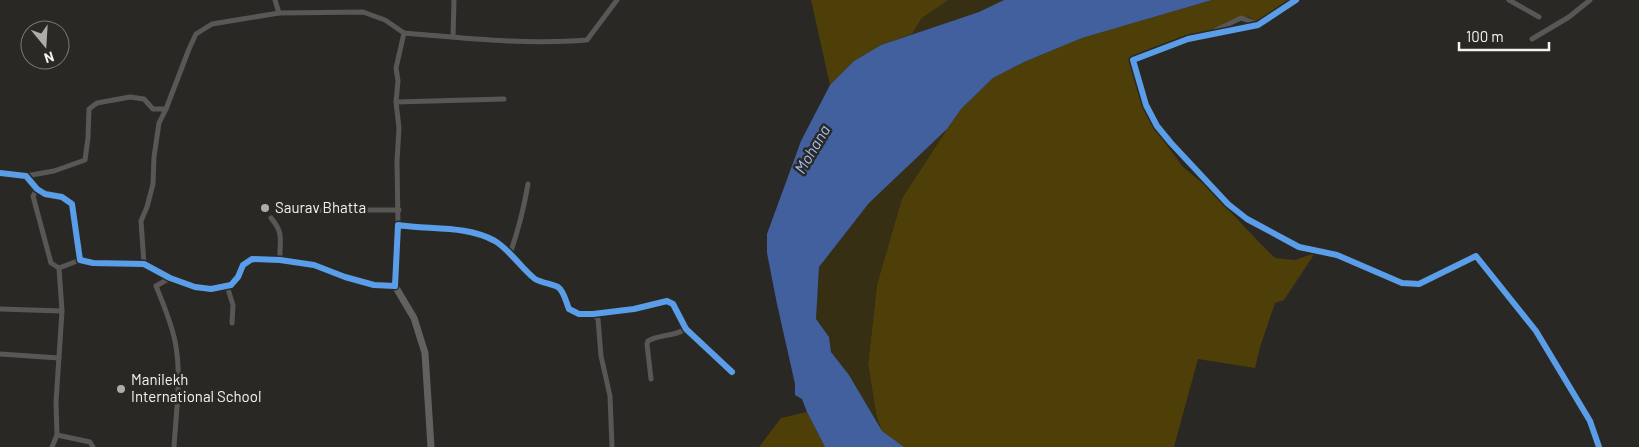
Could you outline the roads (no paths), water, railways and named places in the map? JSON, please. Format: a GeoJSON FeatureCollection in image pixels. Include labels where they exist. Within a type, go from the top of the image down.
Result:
{"type":"FeatureCollection","features":[{"type":"Feature","properties":{"kind":"main road"},"geometry":{"type":"LineString","coordinates":[[395,286],[414,318],[425,353],[431,447]]}},
{"type":"Feature","properties":{"kind":"street"},"geometry":{"type":"LineString","coordinates":[[275,0],[279,13]]}},
{"type":"Feature","properties":{"kind":"street"},"geometry":{"type":"LineString","coordinates":[[452,37],[454,0]]}},
{"type":"Feature","properties":{"kind":"street"},"geometry":{"type":"LineString","coordinates":[[144,264],[141,221],[153,184],[159,123],[196,34],[212,24],[279,13],[363,12],[386,20],[404,33],[554,42],[587,40],[617,0]]}},
{"type":"Feature","properties":{"kind":"street"},"geometry":{"type":"LineString","coordinates":[[1296,0],[1258,24],[1188,39],[1133,60],[1146,105],[1157,126],[1228,204],[1247,219],[1299,247],[1337,255],[1402,282],[1419,284],[1476,256],[1536,331],[1590,421],[1599,447]]}},
{"type":"Feature","properties":{"kind":"street"},"geometry":{"type":"LineString","coordinates":[[1509,0],[1538,17]]}},
{"type":"Feature","properties":{"kind":"street"},"geometry":{"type":"LineString","coordinates":[[1532,39],[1569,17],[1590,0]]}},
{"type":"Feature","properties":{"kind":"street"},"geometry":{"type":"LineString","coordinates":[[1214,33],[1216,30],[1241,18],[1258,24]]}},
{"type":"Feature","properties":{"kind":"street"},"geometry":{"type":"LineString","coordinates":[[59,268],[80,260],[93,263],[144,264],[170,278],[195,287],[211,289],[231,285],[238,277],[243,265],[252,259],[280,260],[314,265],[345,278],[374,285],[395,286],[399,210],[397,161],[399,128],[396,102],[398,81],[396,68],[404,33]]}},
{"type":"Feature","properties":{"kind":"street"},"geometry":{"type":"LineString","coordinates":[[0,173],[26,176],[54,170],[85,160],[88,138],[88,109],[97,103],[130,97],[144,99],[153,108],[166,109]]}},
{"type":"Feature","properties":{"kind":"street"},"geometry":{"type":"LineString","coordinates":[[396,102],[504,99]]}},
{"type":"Feature","properties":{"kind":"street"},"geometry":{"type":"LineString","coordinates":[[26,176],[36,189],[45,194],[62,197],[72,204],[80,260]]}},
{"type":"Feature","properties":{"kind":"street"},"geometry":{"type":"LineString","coordinates":[[510,254],[524,208],[528,184]]}},
{"type":"Feature","properties":{"kind":"street"},"geometry":{"type":"LineString","coordinates":[[36,189],[34,196],[51,263],[59,268]]}},
{"type":"Feature","properties":{"kind":"street"},"geometry":{"type":"LineString","coordinates":[[292,210],[399,210]]}},
{"type":"Feature","properties":{"kind":"street"},"geometry":{"type":"LineString","coordinates":[[271,218],[278,225],[281,233],[280,260]]}},
{"type":"Feature","properties":{"kind":"street"},"geometry":{"type":"LineString","coordinates":[[398,225],[445,228],[469,232],[495,241],[535,279],[558,287],[563,294],[568,309],[579,314],[634,309],[667,301],[673,304],[686,330],[732,372]]}},
{"type":"Feature","properties":{"kind":"street"},"geometry":{"type":"LineString","coordinates":[[52,447],[57,435],[56,402],[62,311],[59,268]]}},
{"type":"Feature","properties":{"kind":"street"},"geometry":{"type":"LineString","coordinates":[[170,278],[156,286],[165,307],[175,341],[178,376],[174,447]]}},
{"type":"Feature","properties":{"kind":"street"},"geometry":{"type":"LineString","coordinates":[[228,286],[233,305],[232,324]]}},
{"type":"Feature","properties":{"kind":"street"},"geometry":{"type":"LineString","coordinates":[[0,309],[62,311]]}},
{"type":"Feature","properties":{"kind":"street"},"geometry":{"type":"LineString","coordinates":[[593,314],[598,319],[600,356],[610,396],[612,447]]}},
{"type":"Feature","properties":{"kind":"street"},"geometry":{"type":"LineString","coordinates":[[650,379],[648,340],[677,335],[686,330]]}},
{"type":"Feature","properties":{"kind":"street"},"geometry":{"type":"LineString","coordinates":[[0,354],[59,358]]}},
{"type":"Feature","properties":{"kind":"street"},"geometry":{"type":"LineString","coordinates":[[57,435],[85,440],[90,442],[92,447]]}},
{"type":"Feature","properties":{"kind":"water","name":"Mohana"},"geometry":{"type":"Polygon","coordinates":[[[1004,0],[1212,0],[1082,38],[1024,62],[993,78],[961,109],[947,129],[869,203],[819,267],[816,319],[829,337],[831,352],[849,375],[882,431],[904,447],[825,447],[802,399],[795,395],[795,384],[767,253],[767,234],[801,141],[830,85],[854,61],[881,45],[979,12],[1004,0]]]}},
{"type":"Feature","properties":{"kind":"place","name":"Saurav Bhatta"},"geometry":{"type":"Point","coordinates":[265,208]}},
{"type":"Feature","properties":{"kind":"place","name":"Manilekh International School"},"geometry":{"type":"Point","coordinates":[121,389]}}]}
